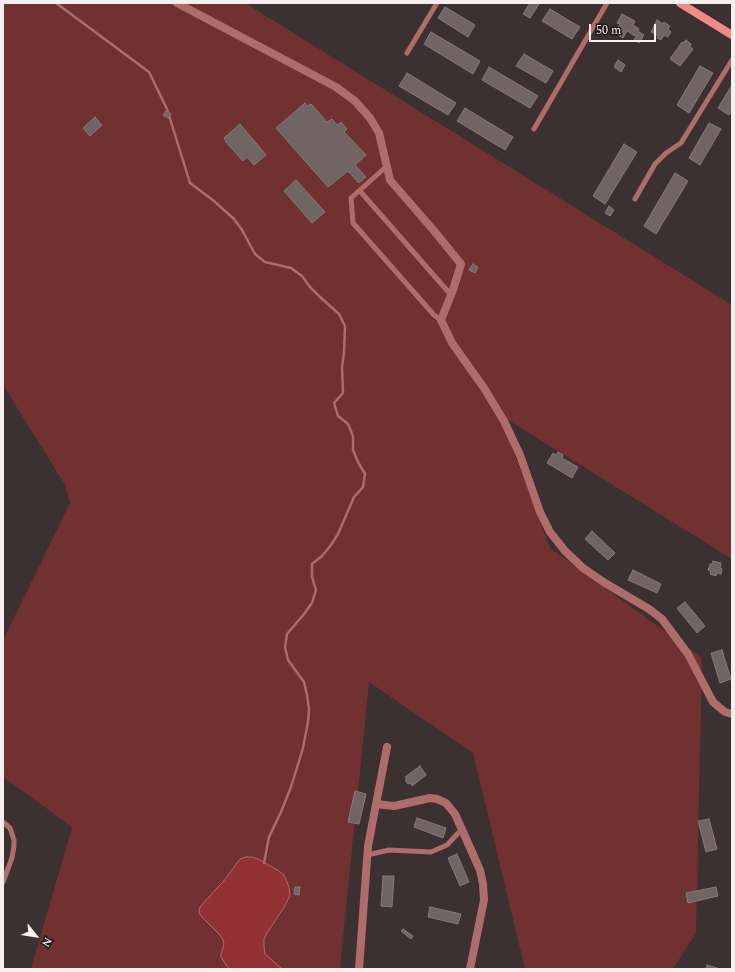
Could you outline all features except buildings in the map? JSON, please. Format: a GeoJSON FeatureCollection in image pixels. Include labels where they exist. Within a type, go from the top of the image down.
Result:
{"type":"FeatureCollection","features":[{"type":"Feature","properties":{"kind":"street"},"geometry":{"type":"LineString","coordinates":[[177,3],[336,87],[355,101],[370,118],[379,133],[390,180],[461,264],[441,320],[450,339],[484,388],[504,421],[520,455],[540,512],[550,532],[565,551],[583,568],[605,584],[649,609],[662,620],[688,654],[713,702],[724,712],[732,714]]}},
{"type":"Feature","properties":{"kind":"street"},"geometry":{"type":"LineString","coordinates":[[680,3],[732,35]]}},
{"type":"Feature","properties":{"kind":"street"},"geometry":{"type":"LineString","coordinates":[[359,969],[368,846],[387,747]]}},
{"type":"Feature","properties":{"kind":"street"},"geometry":{"type":"LineString","coordinates":[[376,804],[394,806],[430,798],[446,803],[455,814],[480,870],[483,884],[484,900],[470,969]]}},
{"type":"Feature","properties":{"kind":"lane"},"geometry":{"type":"LineString","coordinates":[[407,53],[437,3]]}},
{"type":"Feature","properties":{"kind":"lane"},"geometry":{"type":"LineString","coordinates":[[534,129],[607,3]]}},
{"type":"Feature","properties":{"kind":"lane"},"geometry":{"type":"LineString","coordinates":[[634,199],[655,164],[681,143],[732,60]]}},
{"type":"Feature","properties":{"kind":"lane"},"geometry":{"type":"LineString","coordinates":[[386,166],[352,198],[352,223],[434,316],[441,320]]}},
{"type":"Feature","properties":{"kind":"lane"},"geometry":{"type":"LineString","coordinates":[[360,190],[451,295]]}},
{"type":"Feature","properties":{"kind":"lane"},"geometry":{"type":"LineString","coordinates":[[3,822],[10,828],[14,840],[14,846],[12,858],[3,882]]}},
{"type":"Feature","properties":{"kind":"lane"},"geometry":{"type":"LineString","coordinates":[[367,855],[389,850],[431,852],[447,845],[462,829]]}},
{"type":"Feature","properties":{"kind":"shaded area"},"geometry":{"type":"Polygon","coordinates":[[[3,3],[245,3],[732,305],[732,559],[500,415],[550,548],[702,658],[696,933],[673,969],[525,969],[473,753],[369,682],[340,969],[31,969],[72,827],[3,777],[3,640],[70,503],[65,485],[3,385],[3,3]]]}},
{"type":"Feature","properties":{"kind":"shaded area"},"geometry":{"type":"Polygon","coordinates":[[[246,857],[258,859],[279,871],[284,875],[289,887],[290,895],[285,906],[264,939],[265,954],[282,969],[230,969],[221,957],[224,944],[223,940],[200,915],[200,907],[223,882],[240,859],[246,857]]]}},
{"type":"Feature","properties":{"kind":"waterway"},"geometry":{"type":"LineString","coordinates":[[56,3],[149,72],[167,109],[190,183],[214,201],[234,219],[242,230],[255,254],[265,262],[291,268],[302,276],[310,287],[339,314],[345,326],[342,367],[343,393],[334,403],[338,416],[348,424],[353,436],[353,450],[365,474],[363,487],[354,497],[338,534],[322,556],[312,564],[312,577],[316,590],[312,603],[287,634],[285,647],[288,660],[304,682],[309,709],[308,722],[303,748],[291,787],[269,837],[264,863]]}}]}
